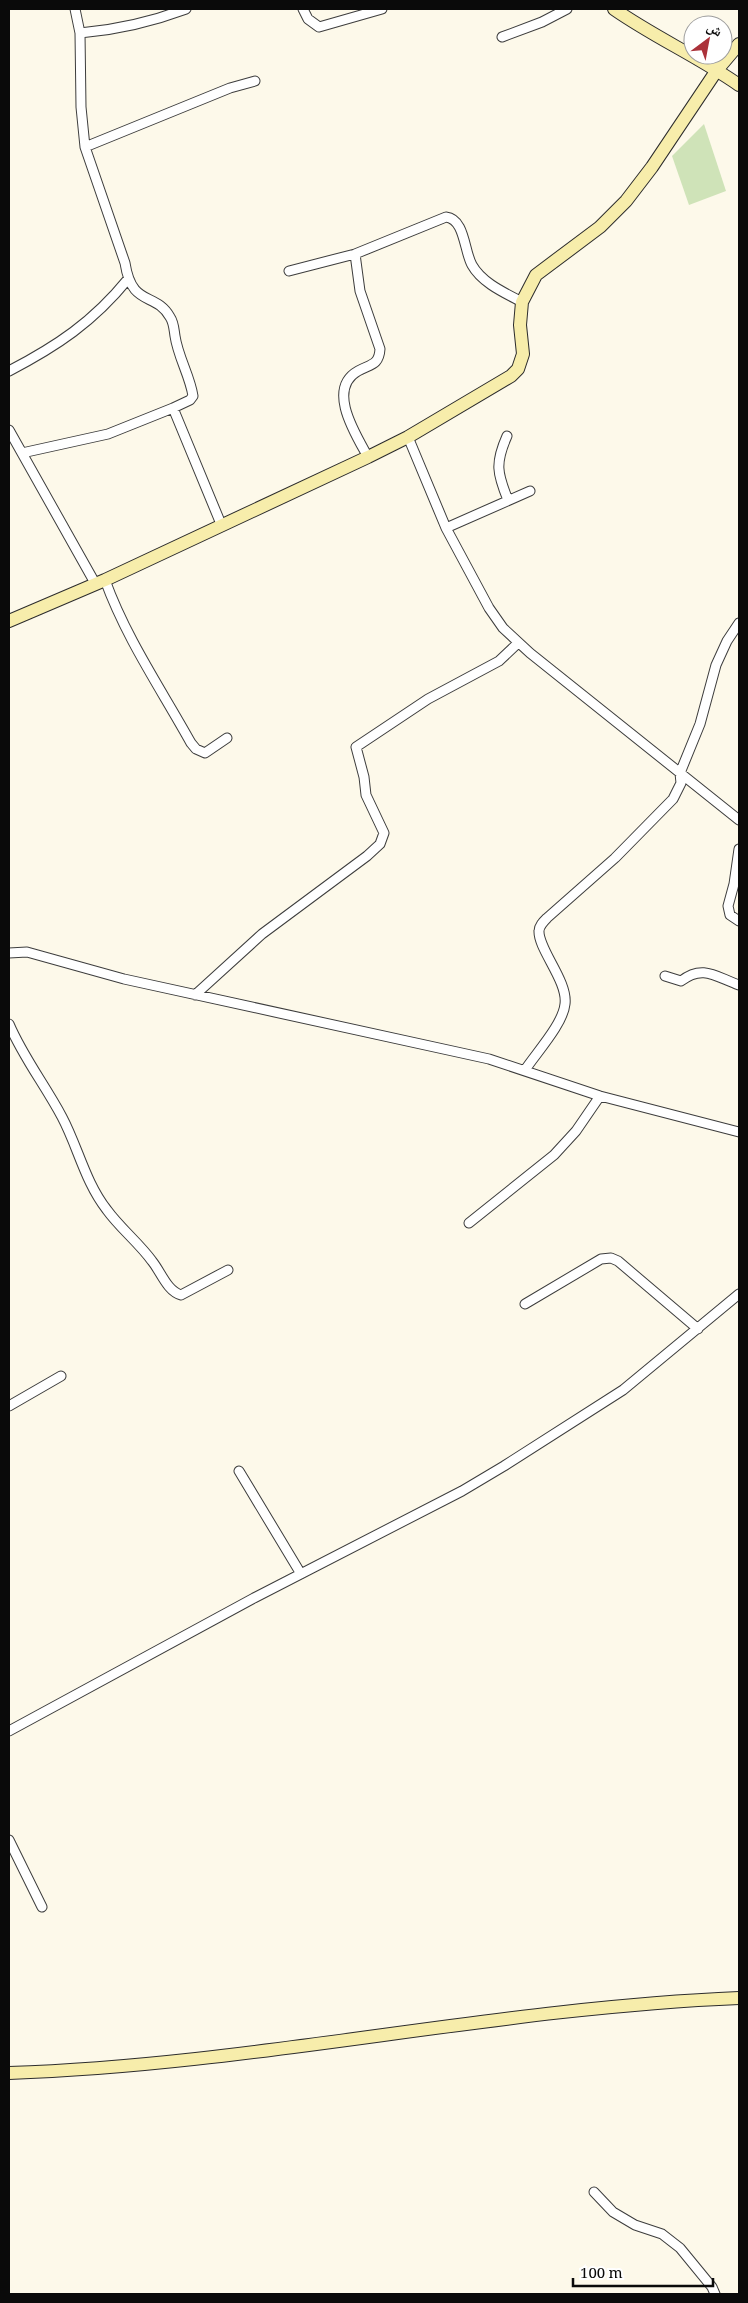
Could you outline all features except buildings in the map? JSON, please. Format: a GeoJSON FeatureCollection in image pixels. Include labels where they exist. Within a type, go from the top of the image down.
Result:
{"type":"FeatureCollection","features":[{"type":"Feature","properties":{"kind":"street"},"geometry":{"type":"LineString","coordinates":[[22,453],[108,434],[173,408],[190,400],[193,396],[178,351],[173,324],[165,311],[134,290],[128,279],[125,263],[85,147],[81,107],[80,33],[75,9]]}},
{"type":"Feature","properties":{"kind":"street"},"geometry":{"type":"LineString","coordinates":[[80,33],[111,31],[150,22],[186,9]]}},
{"type":"Feature","properties":{"kind":"street"},"geometry":{"type":"LineString","coordinates":[[304,9],[308,19],[319,28],[382,9]]}},
{"type":"Feature","properties":{"kind":"street"},"geometry":{"type":"LineString","coordinates":[[502,37],[542,22],[567,9]]}},
{"type":"Feature","properties":{"kind":"street"},"geometry":{"type":"LineString","coordinates":[[614,9],[634,23],[717,70],[739,85]]}},
{"type":"Feature","properties":{"kind":"street"},"geometry":{"type":"LineString","coordinates":[[9,621],[368,457],[408,437],[512,376],[518,368],[523,354],[520,325],[522,302],[536,275],[600,226],[626,201],[652,167],[717,70],[739,44]]}},
{"type":"Feature","properties":{"kind":"street"},"geometry":{"type":"LineString","coordinates":[[85,147],[230,88],[255,81]]}},
{"type":"Feature","properties":{"kind":"street"},"geometry":{"type":"LineString","coordinates":[[289,271],[354,254],[446,217],[453,218],[458,222],[472,266],[488,282],[522,302]]}},
{"type":"Feature","properties":{"kind":"street"},"geometry":{"type":"LineString","coordinates":[[354,254],[360,292],[380,349],[379,359],[373,365],[357,372],[348,380],[343,401],[352,428],[368,457]]}},
{"type":"Feature","properties":{"kind":"street"},"geometry":{"type":"LineString","coordinates":[[9,371],[56,346],[76,331],[102,308],[128,279]]}},
{"type":"Feature","properties":{"kind":"street"},"geometry":{"type":"LineString","coordinates":[[173,408],[221,524]]}},
{"type":"Feature","properties":{"kind":"street"},"geometry":{"type":"LineString","coordinates":[[9,430],[100,581],[131,641],[196,749],[205,753],[227,738]]}},
{"type":"Feature","properties":{"kind":"street"},"geometry":{"type":"LineString","coordinates":[[507,436],[498,455],[497,466],[508,500]]}},
{"type":"Feature","properties":{"kind":"street"},"geometry":{"type":"LineString","coordinates":[[408,437],[446,528],[492,613],[518,643],[739,820]]}},
{"type":"Feature","properties":{"kind":"street"},"geometry":{"type":"LineString","coordinates":[[446,528],[530,491]]}},
{"type":"Feature","properties":{"kind":"street"},"geometry":{"type":"LineString","coordinates":[[525,1070],[557,1024],[566,1001],[554,966],[540,937],[540,927],[547,918],[622,851],[673,799],[681,783],[680,772],[700,724],[721,653],[739,623]]}},
{"type":"Feature","properties":{"kind":"street"},"geometry":{"type":"LineString","coordinates":[[195,995],[262,934],[367,856],[380,844],[384,833],[366,795],[364,776],[356,747],[428,699],[499,661],[518,643]]}},
{"type":"Feature","properties":{"kind":"street"},"geometry":{"type":"LineString","coordinates":[[739,849],[734,884],[728,906],[730,915],[739,921]]}},
{"type":"Feature","properties":{"kind":"street"},"geometry":{"type":"LineString","coordinates":[[9,952],[27,952],[94,972],[480,1057],[525,1070],[600,1096],[739,1132]]}},
{"type":"Feature","properties":{"kind":"street"},"geometry":{"type":"LineString","coordinates":[[665,976],[681,981],[690,974],[702,971],[739,985]]}},
{"type":"Feature","properties":{"kind":"street"},"geometry":{"type":"LineString","coordinates":[[9,1024],[28,1061],[62,1117],[79,1159],[98,1196],[115,1220],[150,1258],[172,1290],[178,1294],[186,1293],[228,1270]]}},
{"type":"Feature","properties":{"kind":"street"},"geometry":{"type":"LineString","coordinates":[[469,1223],[561,1148],[576,1131],[600,1096]]}},
{"type":"Feature","properties":{"kind":"street"},"geometry":{"type":"LineString","coordinates":[[525,1304],[601,1259],[612,1258],[618,1261],[698,1329]]}},
{"type":"Feature","properties":{"kind":"street"},"geometry":{"type":"LineString","coordinates":[[9,1731],[301,1574],[462,1491],[504,1466],[623,1390],[739,1294]]}},
{"type":"Feature","properties":{"kind":"street"},"geometry":{"type":"LineString","coordinates":[[9,1406],[61,1376]]}},
{"type":"Feature","properties":{"kind":"street"},"geometry":{"type":"LineString","coordinates":[[239,1471],[301,1574]]}},
{"type":"Feature","properties":{"kind":"street"},"geometry":{"type":"LineString","coordinates":[[9,1840],[42,1907]]}},
{"type":"Feature","properties":{"kind":"street"},"geometry":{"type":"LineString","coordinates":[[9,2073],[190,2061],[629,2005],[739,1998]]}},
{"type":"Feature","properties":{"kind":"street"},"geometry":{"type":"LineString","coordinates":[[594,2192],[613,2212],[635,2225],[662,2234],[680,2248],[712,2287],[715,2294]]}},
{"type":"Feature","properties":{"kind":"green space"},"geometry":{"type":"Polygon","coordinates":[[[704,124],[726,191],[689,205],[672,156],[704,124]]]}}]}
